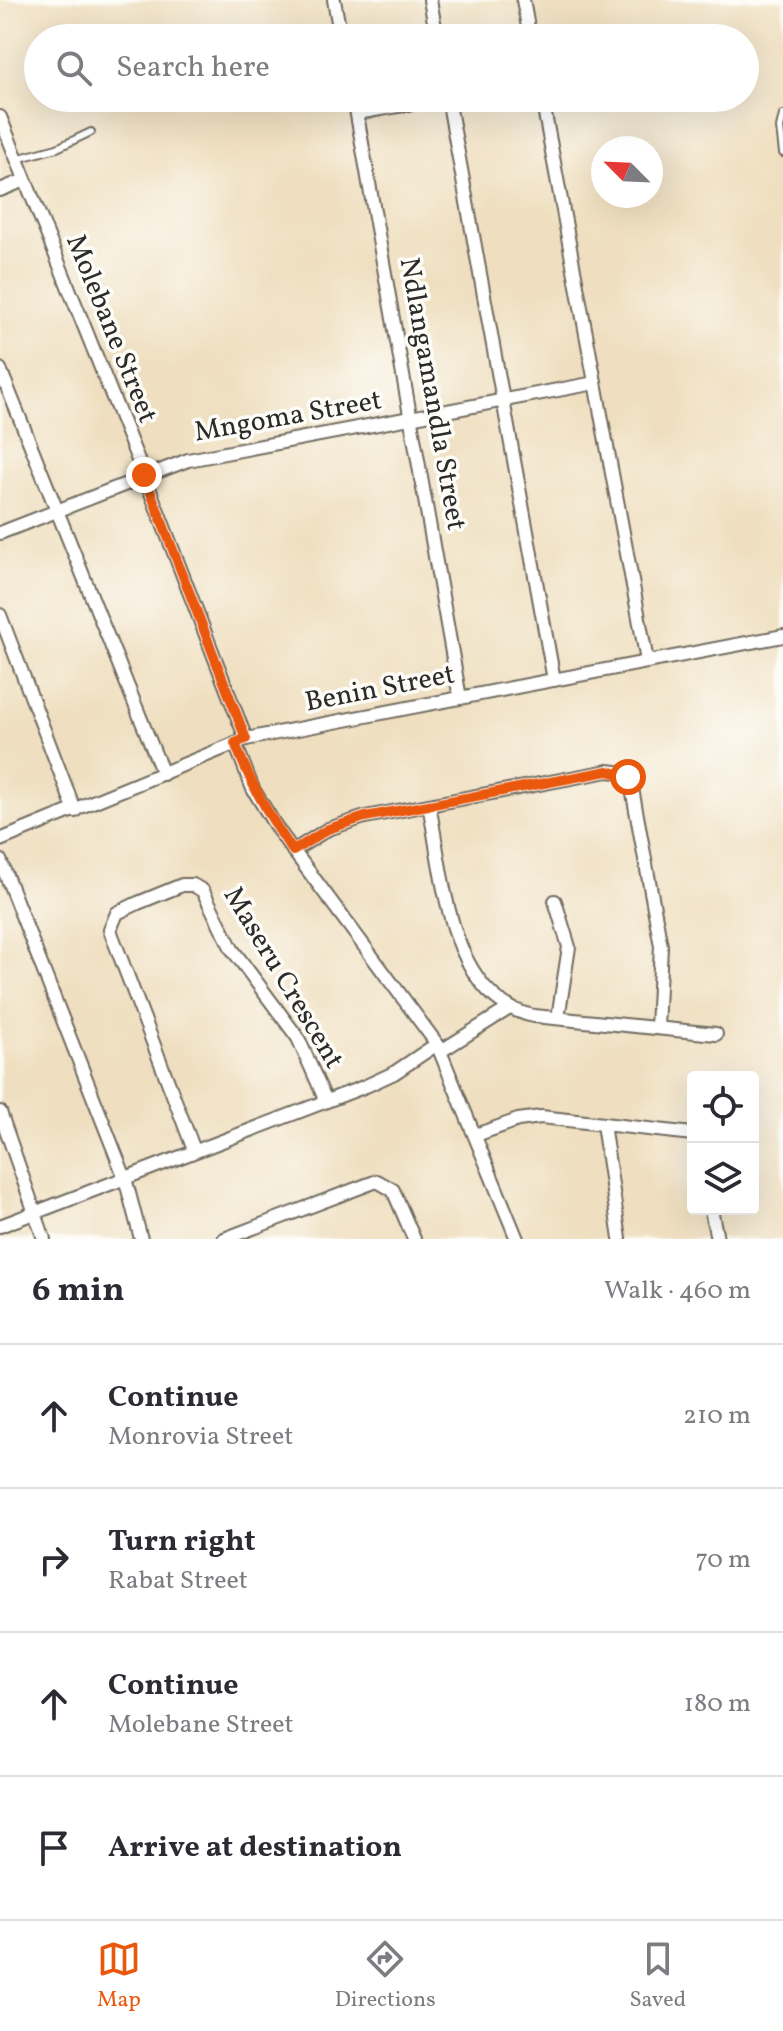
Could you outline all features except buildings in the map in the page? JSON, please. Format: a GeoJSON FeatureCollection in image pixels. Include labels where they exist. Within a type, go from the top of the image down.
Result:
{"type":"FeatureCollection","features":[{"type":"Feature","properties":{"kind":"street"},"geometry":{"type":"LineString","coordinates":[[334,0],[338,24]]}},
{"type":"Feature","properties":{"kind":"street"},"geometry":{"type":"LineString","coordinates":[[430,0],[434,24]]}},
{"type":"Feature","properties":{"kind":"street"},"geometry":{"type":"LineString","coordinates":[[523,0],[527,24]]}},
{"type":"Feature","properties":{"kind":"street"},"geometry":{"type":"LineString","coordinates":[[357,113],[363,112]]}},
{"type":"Feature","properties":{"kind":"street"},"geometry":{"type":"LineString","coordinates":[[449,112],[554,680]]}},
{"type":"Feature","properties":{"kind":"street"},"geometry":{"type":"LineString","coordinates":[[545,112],[647,661]]}},
{"type":"Feature","properties":{"kind":"street","name":"Ndlangamandla Street"},"geometry":{"type":"LineString","coordinates":[[357,113],[460,698]]}},
{"type":"Feature","properties":{"kind":"street","name":"Molebane Street"},"geometry":{"type":"LineString","coordinates":[[0,117],[144,475],[240,741],[253,789],[293,851],[439,1048],[517,1239]]}},
{"type":"Feature","properties":{"kind":"street"},"geometry":{"type":"LineString","coordinates":[[0,190],[25,180]]}},
{"type":"Feature","properties":{"kind":"street"},"geometry":{"type":"LineString","coordinates":[[0,369],[163,774]]}},
{"type":"Feature","properties":{"kind":"street","name":"Mngoma Street"},"geometry":{"type":"LineString","coordinates":[[0,533],[144,475],[197,458],[595,383]]}},
{"type":"Feature","properties":{"kind":"street"},"geometry":{"type":"LineString","coordinates":[[0,615],[75,811]]}},
{"type":"Feature","properties":{"kind":"street","name":"Benin Street"},"geometry":{"type":"LineString","coordinates":[[0,840],[240,741],[783,636]]}},
{"type":"Feature","properties":{"kind":"street"},"geometry":{"type":"LineString","coordinates":[[293,851],[338,825],[608,771],[624,773],[631,783],[661,946],[657,1028]]}},
{"type":"Feature","properties":{"kind":"street"},"geometry":{"type":"LineString","coordinates":[[429,805],[455,937],[481,979],[508,1009],[558,1018],[716,1034]]}},
{"type":"Feature","properties":{"kind":"street"},"geometry":{"type":"LineString","coordinates":[[0,860],[125,1178],[141,1239]]}},
{"type":"Feature","properties":{"kind":"street","name":"Maseru Crescent"},"geometry":{"type":"LineString","coordinates":[[194,1150],[110,930],[113,918],[121,910],[182,885],[193,885],[207,897],[232,949],[303,1046],[326,1101]]}},
{"type":"Feature","properties":{"kind":"street"},"geometry":{"type":"LineString","coordinates":[[555,901],[569,947],[558,1018]]}},
{"type":"Feature","properties":{"kind":"street"},"geometry":{"type":"LineString","coordinates":[[0,1226],[394,1073],[508,1009]]}},
{"type":"Feature","properties":{"kind":"street"},"geometry":{"type":"LineString","coordinates":[[0,1112],[44,1239]]}},
{"type":"Feature","properties":{"kind":"street"},"geometry":{"type":"LineString","coordinates":[[476,1135],[531,1118],[687,1133]]}},
{"type":"Feature","properties":{"kind":"street"},"geometry":{"type":"LineString","coordinates":[[603,1124],[620,1239]]}},
{"type":"Feature","properties":{"kind":"street"},"geometry":{"type":"LineString","coordinates":[[224,1239],[377,1181],[393,1190],[414,1239]]}},
{"type":"Feature","properties":{"kind":"street"},"geometry":{"type":"LineString","coordinates":[[712,1215],[717,1239]]}},
{"type":"Feature","properties":{"kind":"lane"},"geometry":{"type":"LineString","coordinates":[[783,115],[783,153]]}},
{"type":"Feature","properties":{"kind":"lane"},"geometry":{"type":"LineString","coordinates":[[16,159],[57,148],[91,132]]}},
{"type":"Feature","properties":{"kind":"route"},"geometry":{"type":"LineString","coordinates":[[144,475],[246,739],[235,743],[242,762],[266,812],[293,851],[328,829],[365,817],[608,771],[624,773],[628,777]]}}]}
